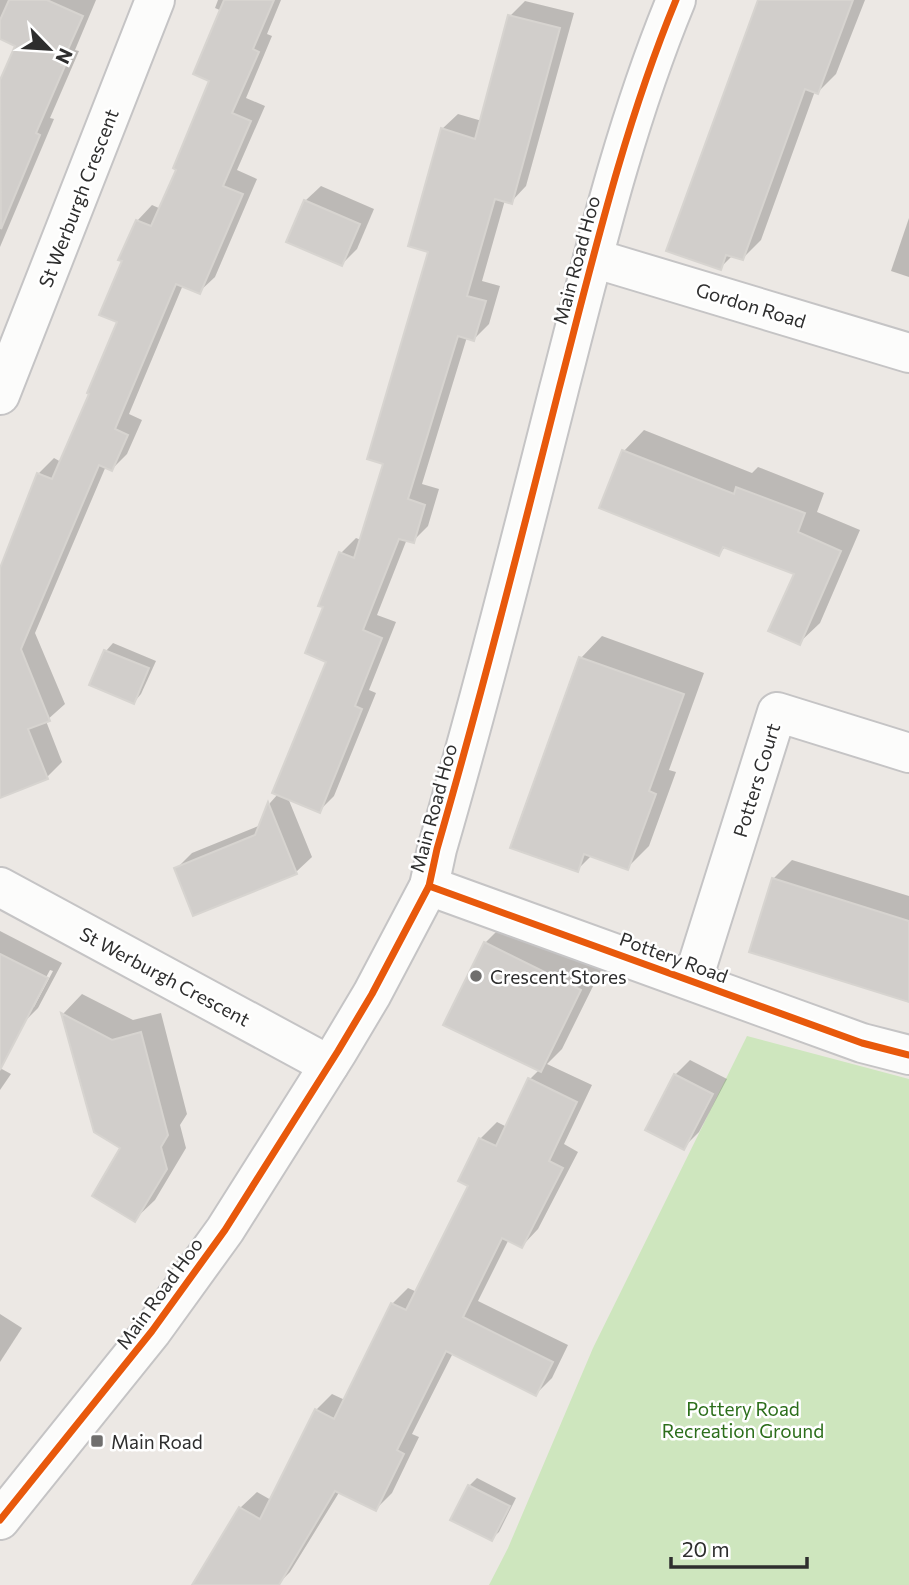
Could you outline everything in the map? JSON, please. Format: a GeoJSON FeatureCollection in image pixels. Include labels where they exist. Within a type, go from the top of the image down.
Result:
{"type":"FeatureCollection","features":[{"type":"Feature","properties":{"kind":"street","name":"St Werburgh Crescent"},"geometry":{"type":"LineString","coordinates":[[0,395],[155,0]]}},
{"type":"Feature","properties":{"kind":"street","name":"Main Road Hoo"},"geometry":{"type":"LineString","coordinates":[[0,1520],[104,1392],[225,1230],[372,994],[429,886],[512,577],[593,258],[635,112],[676,0]]}},
{"type":"Feature","properties":{"kind":"street","name":"Gordon Road"},"geometry":{"type":"LineString","coordinates":[[593,258],[909,353]]}},
{"type":"Feature","properties":{"kind":"street","name":"Potters Court"},"geometry":{"type":"LineString","coordinates":[[693,979],[777,712],[909,753]]}},
{"type":"Feature","properties":{"kind":"street","name":"Pottery Road"},"geometry":{"type":"LineString","coordinates":[[429,886],[693,979],[850,1038],[909,1055]]}},
{"type":"Feature","properties":{"kind":"street","name":"St Werburgh Crescent"},"geometry":{"type":"LineString","coordinates":[[0,887],[329,1065]]}},
{"type":"Feature","properties":{"kind":"green space","name":"Pottery Road Recreation Ground"},"geometry":{"type":"Polygon","coordinates":[[[747,1036],[909,1079],[909,1585],[489,1585],[508,1548],[593,1348],[747,1036]]]}},
{"type":"Feature","properties":{"kind":"building"},"geometry":{"type":"Polygon","coordinates":[[[9,0],[47,0],[83,16],[61,65],[65,66],[36,133],[40,135],[1,229],[0,80],[15,46],[0,39],[0,20],[9,0]]]}},
{"type":"Feature","properties":{"kind":"building"},"geometry":{"type":"Polygon","coordinates":[[[224,0],[274,0],[253,49],[259,52],[232,113],[251,121],[223,186],[243,194],[200,294],[176,284],[115,429],[128,435],[112,471],[99,465],[21,649],[50,721],[28,729],[48,779],[0,798],[0,568],[37,473],[52,479],[89,394],[87,393],[117,322],[99,315],[122,261],[118,260],[136,220],[151,226],[176,170],[173,168],[209,81],[193,74],[224,0]]]}},
{"type":"Feature","properties":{"kind":"building"},"geometry":{"type":"Polygon","coordinates":[[[758,0],[853,0],[818,94],[805,89],[743,260],[726,255],[721,270],[666,251],[758,0]]]}},
{"type":"Feature","properties":{"kind":"building"},"geometry":{"type":"Polygon","coordinates":[[[508,15],[560,28],[512,204],[495,199],[467,296],[486,301],[474,341],[458,336],[408,499],[425,505],[414,543],[399,539],[363,630],[382,638],[355,706],[362,709],[320,813],[272,793],[326,662],[305,653],[323,607],[318,606],[339,552],[354,558],[383,464],[367,459],[428,252],[408,246],[441,128],[475,139],[508,15]]]}},
{"type":"Feature","properties":{"kind":"building"},"geometry":{"type":"Polygon","coordinates":[[[304,200],[360,224],[342,266],[286,242],[304,200]]]}},
{"type":"Feature","properties":{"kind":"building"},"geometry":{"type":"Polygon","coordinates":[[[622,450],[734,494],[736,487],[805,513],[798,532],[841,551],[800,645],[768,631],[794,574],[723,547],[719,556],[599,508],[622,450]]]}},
{"type":"Feature","properties":{"kind":"building"},"geometry":{"type":"Polygon","coordinates":[[[104,650],[149,668],[134,704],[89,685],[104,650]]]}},
{"type":"Feature","properties":{"kind":"building"},"geometry":{"type":"Polygon","coordinates":[[[579,657],[684,694],[649,791],[656,794],[628,870],[584,854],[578,872],[510,848],[579,657]]]}},
{"type":"Feature","properties":{"kind":"building"},"geometry":{"type":"Polygon","coordinates":[[[268,802],[297,874],[193,916],[174,868],[255,835],[268,802]]]}},
{"type":"Feature","properties":{"kind":"building"},"geometry":{"type":"Polygon","coordinates":[[[772,878],[909,921],[909,1002],[749,952],[772,878]]]}},
{"type":"Feature","properties":{"kind":"building"},"geometry":{"type":"Polygon","coordinates":[[[484,942],[581,990],[541,1072],[443,1025],[484,942]]]}},
{"type":"Feature","properties":{"kind":"building"},"geometry":{"type":"Polygon","coordinates":[[[0,954],[48,978],[0,1070],[0,954]]]}},
{"type":"Feature","properties":{"kind":"building"},"geometry":{"type":"Polygon","coordinates":[[[61,1013],[112,1040],[141,1032],[168,1135],[161,1147],[167,1169],[135,1222],[92,1196],[120,1148],[94,1132],[61,1013]]]}},
{"type":"Feature","properties":{"kind":"building"},"geometry":{"type":"Polygon","coordinates":[[[674,1074],[713,1094],[684,1150],[645,1130],[674,1074]]]}},
{"type":"Feature","properties":{"kind":"building"},"geometry":{"type":"Polygon","coordinates":[[[528,1078],[577,1102],[549,1161],[563,1168],[522,1248],[502,1238],[463,1317],[553,1362],[536,1396],[446,1351],[397,1450],[404,1454],[376,1511],[335,1491],[279,1585],[192,1585],[239,1507],[260,1519],[315,1409],[334,1419],[391,1303],[406,1310],[468,1186],[458,1181],[479,1138],[496,1146],[528,1078]]]}},
{"type":"Feature","properties":{"kind":"building"},"geometry":{"type":"Polygon","coordinates":[[[468,1485],[510,1506],[492,1541],[450,1520],[468,1485]]]}},
{"type":"Feature","properties":{"kind":"cycle path"},"geometry":{"type":"LineString","coordinates":[[0,1520],[152,1331],[225,1230],[372,994],[429,886],[611,193],[657,48],[676,0]]}},
{"type":"Feature","properties":{"kind":"cycle path"},"geometry":{"type":"LineString","coordinates":[[429,886],[862,1043],[909,1055]]}},
{"type":"Feature","properties":{"kind":"place","name":"Crescent Stores"},"geometry":{"type":"Point","coordinates":[476,976]}},
{"type":"Feature","properties":{"kind":"place","name":"Main Road"},"geometry":{"type":"Point","coordinates":[97,1441]}}]}
